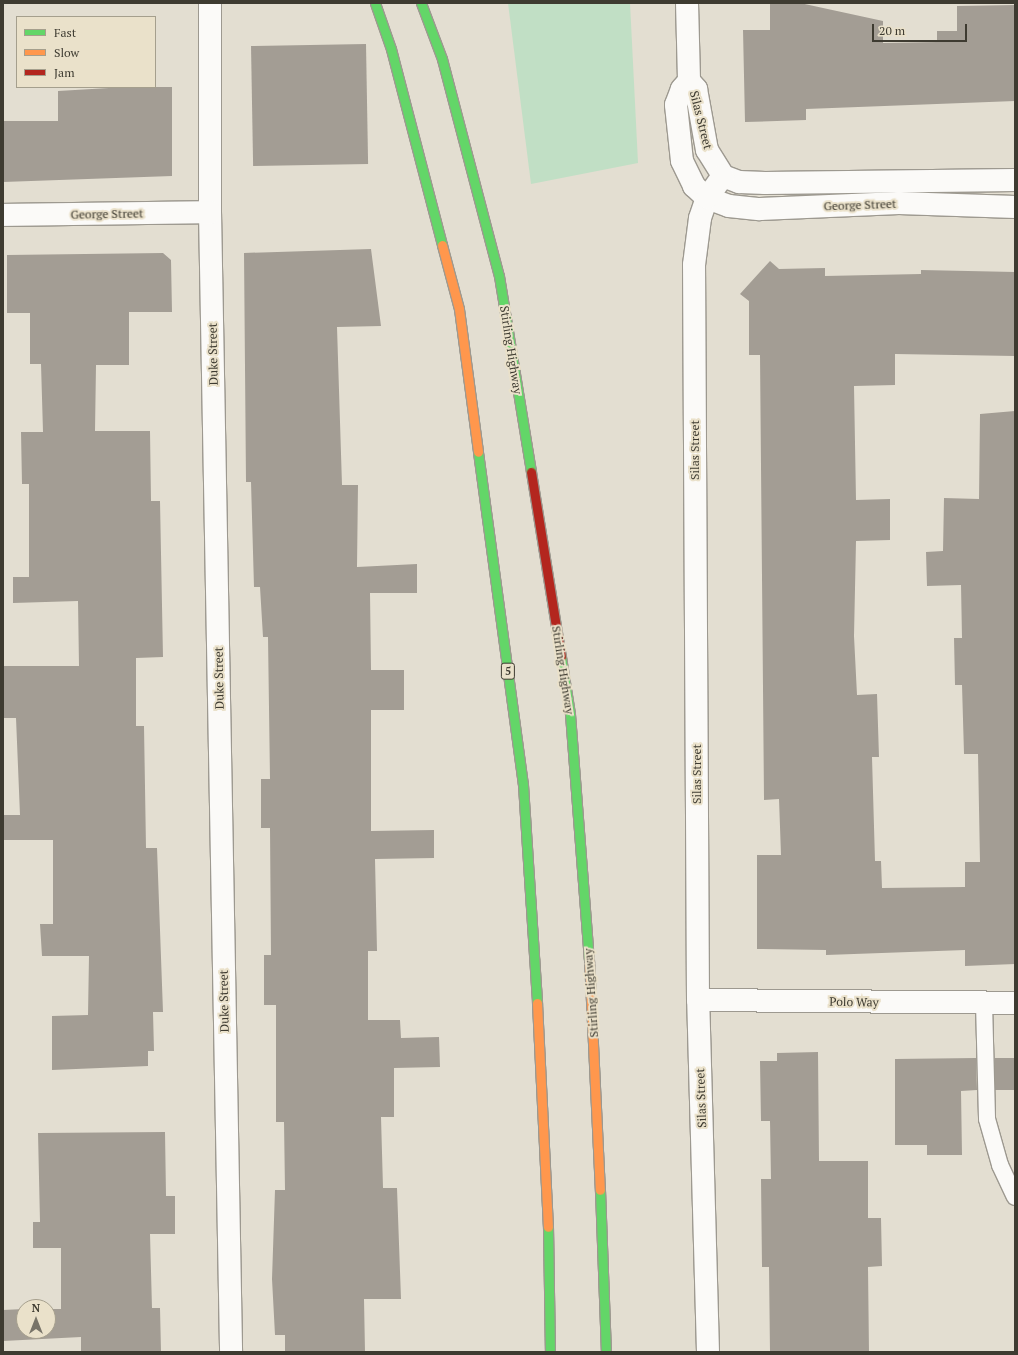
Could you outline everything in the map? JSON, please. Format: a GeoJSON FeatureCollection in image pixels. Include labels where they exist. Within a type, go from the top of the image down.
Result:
{"type":"FeatureCollection","features":[{"type":"Feature","properties":{"kind":"highway","name":"5"},"geometry":{"type":"LineString","coordinates":[[375,3],[391,49],[459,309],[522,777],[548,1188],[550,1352]]}},
{"type":"Feature","properties":{"kind":"highway","name":"Stirling Highway"},"geometry":{"type":"LineString","coordinates":[[421,3],[442,59],[500,276],[570,714],[594,1022],[606,1352]]}},
{"type":"Feature","properties":{"kind":"highway"},"geometry":{"type":"LineString","coordinates":[[606,1320],[615,1352]]}},
{"type":"Feature","properties":{"kind":"street","name":"Duke Street"},"geometry":{"type":"LineString","coordinates":[[210,3],[210,212],[230,1352]]}},
{"type":"Feature","properties":{"kind":"street","name":"Silas Street"},"geometry":{"type":"LineString","coordinates":[[687,3],[689,81],[676,105],[682,161],[694,186],[707,198]]}},
{"type":"Feature","properties":{"kind":"street","name":"Silas Street"},"geometry":{"type":"LineString","coordinates":[[689,81],[696,89],[707,150],[723,176],[707,198],[697,232],[694,265],[698,1000],[708,1352]]}},
{"type":"Feature","properties":{"kind":"street","name":"George Street"},"geometry":{"type":"LineString","coordinates":[[723,176],[739,182],[765,183],[1015,180]]}},
{"type":"Feature","properties":{"kind":"street","name":"George Street"},"geometry":{"type":"LineString","coordinates":[[707,198],[729,206],[760,209],[899,203],[1015,207]]}},
{"type":"Feature","properties":{"kind":"street","name":"George Street"},"geometry":{"type":"LineString","coordinates":[[3,215],[210,212]]}},
{"type":"Feature","properties":{"kind":"street","name":"Polo Way"},"geometry":{"type":"LineString","coordinates":[[698,1000],[984,1003],[1013,1001]]}},
{"type":"Feature","properties":{"kind":"lane"},"geometry":{"type":"LineString","coordinates":[[984,1003],[987,1120],[1000,1165],[1015,1197]]}},
{"type":"Feature","properties":{"kind":"green space"},"geometry":{"type":"Polygon","coordinates":[[[508,3],[630,3],[638,163],[531,184],[508,3]]]}},
{"type":"Feature","properties":{"kind":"building"},"geometry":{"type":"Polygon","coordinates":[[[770,3],[800,3],[883,21],[883,43],[937,42],[937,31],[957,31],[957,6],[1015,5],[1015,101],[806,109],[806,120],[745,122],[743,30],[770,30],[770,3]]]}},
{"type":"Feature","properties":{"kind":"building"},"geometry":{"type":"Polygon","coordinates":[[[366,44],[368,164],[253,166],[251,46],[366,44]]]}},
{"type":"Feature","properties":{"kind":"building"},"geometry":{"type":"Polygon","coordinates":[[[172,87],[172,176],[3,182],[3,121],[58,121],[58,91],[109,88],[172,87]]]}},
{"type":"Feature","properties":{"kind":"building"},"geometry":{"type":"Polygon","coordinates":[[[371,249],[381,326],[337,327],[342,485],[358,485],[357,567],[417,564],[417,593],[370,593],[371,670],[404,670],[404,710],[371,710],[371,831],[434,830],[434,858],[375,859],[377,951],[368,951],[368,1020],[400,1020],[401,1038],[439,1037],[440,1067],[394,1068],[394,1117],[381,1117],[383,1188],[397,1188],[401,1299],[364,1299],[365,1352],[285,1352],[285,1335],[275,1335],[272,1279],[275,1190],[285,1190],[284,1122],[276,1122],[276,1005],[264,1005],[264,955],[271,955],[270,828],[261,828],[261,779],[270,779],[268,637],[263,637],[260,587],[254,587],[251,482],[246,482],[244,253],[371,249]]]}},
{"type":"Feature","properties":{"kind":"building"},"geometry":{"type":"Polygon","coordinates":[[[163,253],[171,260],[172,312],[129,312],[129,365],[96,365],[95,431],[150,431],[151,501],[160,501],[163,657],[136,658],[136,726],[144,726],[146,848],[157,848],[163,1012],[153,1012],[154,1051],[148,1051],[148,1066],[52,1070],[52,1016],[88,1015],[89,956],[42,956],[40,924],[53,924],[53,840],[3,840],[3,815],[20,815],[16,718],[4,718],[4,666],[79,666],[78,601],[13,603],[13,577],[29,577],[29,484],[22,484],[21,432],[43,432],[41,364],[30,364],[30,313],[7,313],[7,255],[163,253]]]}},
{"type":"Feature","properties":{"kind":"building"},"geometry":{"type":"Polygon","coordinates":[[[770,261],[779,269],[825,268],[825,276],[921,274],[921,270],[1015,272],[1015,356],[895,354],[895,385],[854,386],[856,500],[890,499],[890,540],[856,541],[854,636],[857,695],[877,694],[879,757],[872,757],[875,861],[881,861],[882,888],[965,887],[965,862],[980,862],[978,754],[964,754],[962,685],[955,685],[954,638],[962,638],[961,585],[927,586],[926,552],[943,551],[944,498],[979,499],[980,414],[1015,411],[1015,964],[965,966],[965,950],[826,955],[826,950],[757,949],[757,855],[781,855],[779,799],[764,800],[760,355],[749,355],[749,301],[740,294],[770,261]]]}},
{"type":"Feature","properties":{"kind":"building"},"geometry":{"type":"Polygon","coordinates":[[[818,1052],[819,1161],[868,1161],[868,1218],[881,1218],[882,1266],[868,1267],[869,1352],[770,1352],[769,1267],[762,1267],[761,1179],[771,1179],[770,1121],[761,1121],[760,1061],[777,1061],[777,1053],[818,1052]]]}},
{"type":"Feature","properties":{"kind":"building"},"geometry":{"type":"Polygon","coordinates":[[[976,1058],[977,1090],[961,1091],[962,1155],[927,1155],[927,1145],[895,1145],[895,1059],[976,1058]]]}},
{"type":"Feature","properties":{"kind":"building"},"geometry":{"type":"Polygon","coordinates":[[[995,1058],[1015,1058],[1015,1090],[995,1090],[995,1058]]]}},
{"type":"Feature","properties":{"kind":"building"},"geometry":{"type":"Polygon","coordinates":[[[165,1132],[166,1196],[175,1196],[175,1234],[150,1234],[152,1308],[160,1308],[161,1352],[81,1352],[81,1337],[56,1338],[56,1309],[61,1309],[61,1248],[33,1248],[33,1222],[40,1222],[38,1133],[165,1132]]]}},
{"type":"Feature","properties":{"kind":"building"},"geometry":{"type":"Polygon","coordinates":[[[16,1309],[16,1339],[42,1339],[3,1341],[3,1310],[16,1309]]]}},
{"type":"Feature","properties":{"kind":"traffic: fast"},"geometry":{"type":"LineString","coordinates":[[375,3],[391,49],[442,245]]}},
{"type":"Feature","properties":{"kind":"traffic: fast"},"geometry":{"type":"LineString","coordinates":[[421,3],[442,59],[499,276],[531,472]]}},
{"type":"Feature","properties":{"kind":"traffic: fast"},"geometry":{"type":"LineString","coordinates":[[478,452],[523,785],[537,1003]]}},
{"type":"Feature","properties":{"kind":"traffic: fast"},"geometry":{"type":"LineString","coordinates":[[561,657],[570,714],[589,959]]}},
{"type":"Feature","properties":{"kind":"traffic: fast"},"geometry":{"type":"LineString","coordinates":[[600,1190],[606,1352]]}},
{"type":"Feature","properties":{"kind":"traffic: fast"},"geometry":{"type":"LineString","coordinates":[[548,1227],[550,1352]]}},
{"type":"Feature","properties":{"kind":"traffic: slow"},"geometry":{"type":"LineString","coordinates":[[442,245],[459,309],[478,452]]}},
{"type":"Feature","properties":{"kind":"traffic: slow"},"geometry":{"type":"LineString","coordinates":[[589,959],[600,1190]]}},
{"type":"Feature","properties":{"kind":"traffic: slow"},"geometry":{"type":"LineString","coordinates":[[537,1003],[548,1227]]}},
{"type":"Feature","properties":{"kind":"traffic: jam"},"geometry":{"type":"LineString","coordinates":[[531,472],[561,657]]}}]}
